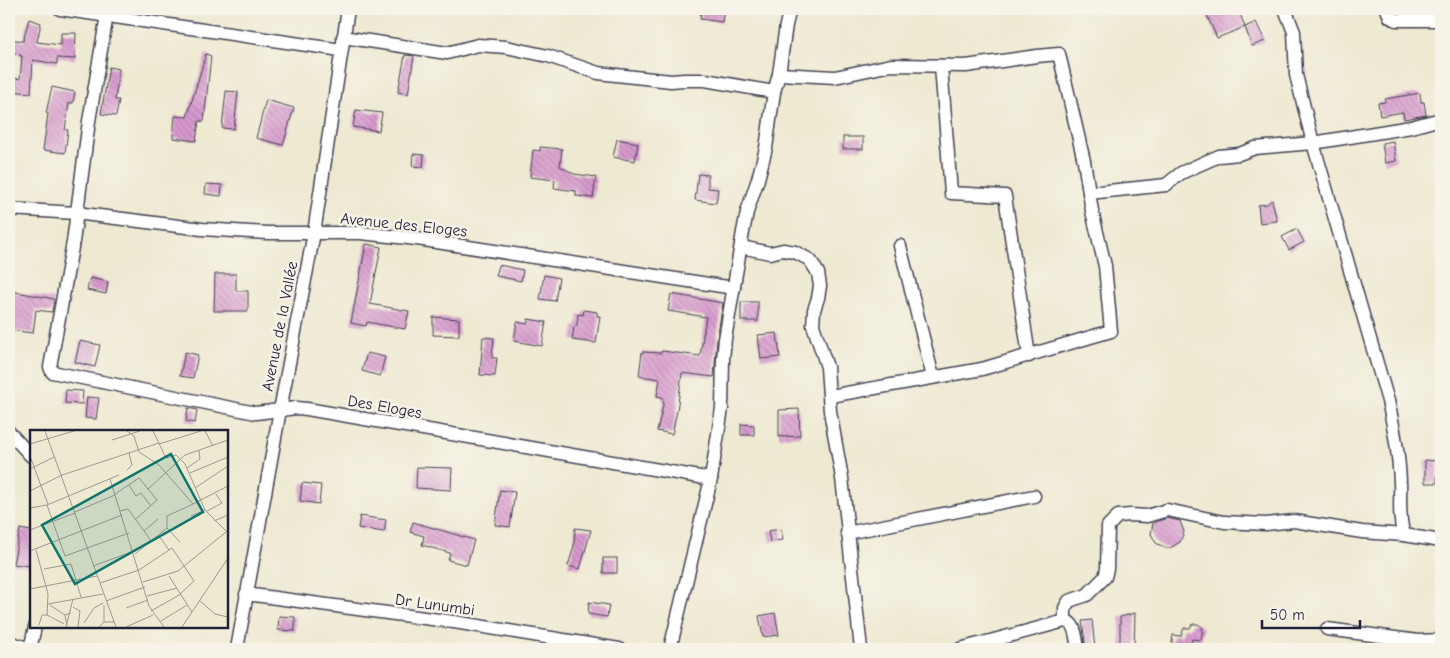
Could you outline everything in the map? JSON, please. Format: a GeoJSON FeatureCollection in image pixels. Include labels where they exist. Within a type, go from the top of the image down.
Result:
{"type":"FeatureCollection","features":[{"type":"Feature","properties":{"kind":"street"},"geometry":{"type":"LineString","coordinates":[[60,9],[107,12],[341,50]]}},
{"type":"Feature","properties":{"kind":"street","name":"Avenue de la Vallée"},"geometry":{"type":"LineString","coordinates":[[237,649],[314,233],[348,9]]}},
{"type":"Feature","properties":{"kind":"street"},"geometry":{"type":"LineString","coordinates":[[670,649],[710,479],[722,408],[723,359],[734,288],[747,212],[766,148],[774,92],[779,74],[790,9]]}},
{"type":"Feature","properties":{"kind":"street"},"geometry":{"type":"LineString","coordinates":[[1285,9],[1294,32],[1296,75],[1312,143],[1388,401],[1396,439],[1400,480],[1401,526],[1404,535]]}},
{"type":"Feature","properties":{"kind":"street"},"geometry":{"type":"LineString","coordinates":[[1387,9],[1390,17],[1396,20],[1441,20]]}},
{"type":"Feature","properties":{"kind":"street"},"geometry":{"type":"LineString","coordinates":[[76,213],[107,12]]}},
{"type":"Feature","properties":{"kind":"street"},"geometry":{"type":"LineString","coordinates":[[343,37],[447,52],[478,45],[506,47],[548,56],[598,73],[670,81],[705,80],[774,92]]}},
{"type":"Feature","properties":{"kind":"street"},"geometry":{"type":"LineString","coordinates":[[779,74],[835,77],[891,65],[966,66],[1059,54],[1084,160],[1089,193],[1105,266],[1111,331],[982,369],[830,396]]}},
{"type":"Feature","properties":{"kind":"street"},"geometry":{"type":"LineString","coordinates":[[941,66],[951,193],[1005,196],[1029,356]]}},
{"type":"Feature","properties":{"kind":"street"},"geometry":{"type":"LineString","coordinates":[[1089,193],[1166,185],[1181,173],[1219,156],[1239,154],[1255,148],[1312,143],[1410,127],[1441,119]]}},
{"type":"Feature","properties":{"kind":"street","name":"Avenue des Eloges"},"geometry":{"type":"LineString","coordinates":[[9,209],[76,213],[150,224],[202,229],[267,233],[361,233],[417,239],[734,288]]}},
{"type":"Feature","properties":{"kind":"street","name":"Des Eloges"},"geometry":{"type":"LineString","coordinates":[[76,213],[73,242],[50,367],[54,373],[256,414],[280,410],[307,409],[710,479]]}},
{"type":"Feature","properties":{"kind":"street"},"geometry":{"type":"LineString","coordinates":[[900,246],[933,377]]}},
{"type":"Feature","properties":{"kind":"street"},"geometry":{"type":"LineString","coordinates":[[741,247],[770,253],[782,250],[795,252],[810,260],[818,273],[820,286],[814,310],[813,325],[827,367],[830,411],[842,478],[861,649]]}},
{"type":"Feature","properties":{"kind":"street"},"geometry":{"type":"LineString","coordinates":[[9,432],[30,455]]}},
{"type":"Feature","properties":{"kind":"street"},"geometry":{"type":"LineString","coordinates":[[847,533],[1034,496]]}},
{"type":"Feature","properties":{"kind":"street"},"geometry":{"type":"LineString","coordinates":[[1065,621],[1065,608],[1069,601],[1087,595],[1105,577],[1108,526],[1118,516],[1131,514],[1147,516],[1167,510],[1224,522],[1266,524],[1294,521],[1362,532],[1404,535],[1441,541]]}},
{"type":"Feature","properties":{"kind":"street","name":"Dr Lunumbi"},"geometry":{"type":"LineString","coordinates":[[246,594],[454,622],[619,649]]}},
{"type":"Feature","properties":{"kind":"street"},"geometry":{"type":"LineString","coordinates":[[960,649],[1065,621],[1073,625],[1078,649]]}},
{"type":"Feature","properties":{"kind":"street"},"geometry":{"type":"LineString","coordinates":[[9,642],[30,649],[35,628]]}},
{"type":"Feature","properties":{"kind":"street"},"geometry":{"type":"LineString","coordinates":[[1327,629],[1418,641],[1441,640]]}},
{"type":"Feature","properties":{"kind":"building"},"geometry":{"type":"Polygon","coordinates":[[[701,9],[724,9],[722,22],[700,19],[701,9]]]}},
{"type":"Feature","properties":{"kind":"building"},"geometry":{"type":"Polygon","coordinates":[[[1204,9],[1238,9],[1245,27],[1217,38],[1204,9]]]}},
{"type":"Feature","properties":{"kind":"building"},"geometry":{"type":"Polygon","coordinates":[[[29,19],[41,23],[37,42],[61,45],[61,33],[76,33],[75,59],[57,58],[57,64],[33,60],[31,93],[9,91],[9,77],[20,79],[22,56],[9,52],[9,39],[23,41],[29,19]]]}},
{"type":"Feature","properties":{"kind":"building"},"geometry":{"type":"Polygon","coordinates":[[[1256,22],[1265,41],[1252,46],[1245,27],[1256,22]]]}},
{"type":"Feature","properties":{"kind":"building"},"geometry":{"type":"Polygon","coordinates":[[[206,54],[211,56],[204,121],[199,121],[196,141],[173,138],[175,116],[187,117],[206,54]]]}},
{"type":"Feature","properties":{"kind":"building"},"geometry":{"type":"Polygon","coordinates":[[[405,55],[414,56],[408,94],[398,92],[405,55]]]}},
{"type":"Feature","properties":{"kind":"building"},"geometry":{"type":"Polygon","coordinates":[[[109,67],[119,69],[115,100],[119,100],[116,116],[101,114],[109,67]]]}},
{"type":"Feature","properties":{"kind":"building"},"geometry":{"type":"Polygon","coordinates":[[[52,87],[75,92],[73,103],[69,103],[65,130],[68,130],[65,153],[43,150],[48,114],[46,113],[52,87]]]}},
{"type":"Feature","properties":{"kind":"building"},"geometry":{"type":"Polygon","coordinates":[[[226,91],[238,92],[234,129],[222,128],[226,91]]]}},
{"type":"Feature","properties":{"kind":"building"},"geometry":{"type":"Polygon","coordinates":[[[1420,93],[1426,115],[1404,119],[1403,112],[1380,116],[1378,103],[1385,102],[1385,99],[1420,93]]]}},
{"type":"Feature","properties":{"kind":"building"},"geometry":{"type":"Polygon","coordinates":[[[266,100],[294,108],[283,145],[256,138],[266,100]]]}},
{"type":"Feature","properties":{"kind":"building"},"geometry":{"type":"Polygon","coordinates":[[[356,110],[382,113],[379,131],[353,127],[356,110]]]}},
{"type":"Feature","properties":{"kind":"building"},"geometry":{"type":"Polygon","coordinates":[[[843,137],[863,137],[863,149],[843,149],[843,137]]]}},
{"type":"Feature","properties":{"kind":"building"},"geometry":{"type":"Polygon","coordinates":[[[617,139],[638,143],[635,161],[613,157],[617,139]]]}},
{"type":"Feature","properties":{"kind":"building"},"geometry":{"type":"Polygon","coordinates":[[[1393,141],[1396,161],[1385,163],[1382,143],[1393,141]]]}},
{"type":"Feature","properties":{"kind":"building"},"geometry":{"type":"Polygon","coordinates":[[[540,147],[562,149],[560,166],[574,174],[596,177],[593,198],[576,196],[576,191],[554,188],[555,180],[530,177],[533,150],[540,151],[540,147]]]}},
{"type":"Feature","properties":{"kind":"building"},"geometry":{"type":"Polygon","coordinates":[[[413,154],[424,155],[423,167],[412,166],[413,154]]]}},
{"type":"Feature","properties":{"kind":"building"},"geometry":{"type":"Polygon","coordinates":[[[698,174],[708,175],[708,188],[718,189],[716,203],[695,200],[698,174]]]}},
{"type":"Feature","properties":{"kind":"building"},"geometry":{"type":"Polygon","coordinates":[[[206,184],[222,185],[221,196],[205,194],[206,184]]]}},
{"type":"Feature","properties":{"kind":"building"},"geometry":{"type":"Polygon","coordinates":[[[1272,200],[1277,221],[1260,223],[1258,205],[1267,204],[1272,200]]]}},
{"type":"Feature","properties":{"kind":"building"},"geometry":{"type":"Polygon","coordinates":[[[1297,229],[1304,242],[1289,250],[1282,237],[1297,229]]]}},
{"type":"Feature","properties":{"kind":"building"},"geometry":{"type":"Polygon","coordinates":[[[366,244],[381,247],[370,304],[409,311],[405,329],[367,322],[366,326],[351,323],[366,244]]]}},
{"type":"Feature","properties":{"kind":"building"},"geometry":{"type":"Polygon","coordinates":[[[499,265],[523,270],[521,281],[496,276],[499,265]]]}},
{"type":"Feature","properties":{"kind":"building"},"geometry":{"type":"Polygon","coordinates":[[[215,274],[236,274],[236,291],[248,291],[248,311],[214,311],[215,274]]]}},
{"type":"Feature","properties":{"kind":"building"},"geometry":{"type":"Polygon","coordinates":[[[544,275],[559,278],[555,301],[540,299],[544,275]]]}},
{"type":"Feature","properties":{"kind":"building"},"geometry":{"type":"Polygon","coordinates":[[[90,278],[108,282],[106,294],[87,290],[90,278]]]}},
{"type":"Feature","properties":{"kind":"building"},"geometry":{"type":"Polygon","coordinates":[[[11,291],[54,299],[52,312],[36,310],[33,333],[9,330],[12,305],[9,305],[11,291]]]}},
{"type":"Feature","properties":{"kind":"building"},"geometry":{"type":"Polygon","coordinates":[[[671,294],[723,303],[717,338],[714,377],[682,373],[672,434],[657,431],[664,401],[662,397],[657,396],[660,379],[639,376],[642,352],[661,353],[662,351],[700,356],[706,317],[668,311],[671,294]]]}},
{"type":"Feature","properties":{"kind":"building"},"geometry":{"type":"Polygon","coordinates":[[[741,302],[758,302],[758,321],[741,321],[741,302]]]}},
{"type":"Feature","properties":{"kind":"building"},"geometry":{"type":"Polygon","coordinates":[[[584,310],[597,312],[597,316],[600,316],[596,343],[572,340],[578,314],[583,315],[584,310]]]}},
{"type":"Feature","properties":{"kind":"building"},"geometry":{"type":"Polygon","coordinates":[[[433,317],[459,319],[459,336],[433,335],[433,317]]]}},
{"type":"Feature","properties":{"kind":"building"},"geometry":{"type":"Polygon","coordinates":[[[528,319],[546,322],[542,346],[514,341],[517,322],[527,324],[528,319]]]}},
{"type":"Feature","properties":{"kind":"building"},"geometry":{"type":"Polygon","coordinates":[[[777,333],[780,357],[761,359],[758,335],[777,333]]]}},
{"type":"Feature","properties":{"kind":"building"},"geometry":{"type":"Polygon","coordinates":[[[483,337],[494,338],[492,358],[497,358],[495,376],[480,375],[483,337]]]}},
{"type":"Feature","properties":{"kind":"building"},"geometry":{"type":"Polygon","coordinates":[[[80,341],[100,345],[95,367],[75,362],[80,341]]]}},
{"type":"Feature","properties":{"kind":"building"},"geometry":{"type":"Polygon","coordinates":[[[185,352],[198,355],[193,378],[180,376],[185,352]]]}},
{"type":"Feature","properties":{"kind":"building"},"geometry":{"type":"Polygon","coordinates":[[[367,353],[385,357],[380,376],[362,371],[367,353]]]}},
{"type":"Feature","properties":{"kind":"building"},"geometry":{"type":"Polygon","coordinates":[[[66,390],[83,391],[82,404],[65,403],[66,390]]]}},
{"type":"Feature","properties":{"kind":"building"},"geometry":{"type":"Polygon","coordinates":[[[87,397],[99,398],[96,419],[85,418],[87,397]]]}},
{"type":"Feature","properties":{"kind":"building"},"geometry":{"type":"Polygon","coordinates":[[[188,408],[197,410],[195,423],[186,421],[188,408]]]}},
{"type":"Feature","properties":{"kind":"building"},"geometry":{"type":"Polygon","coordinates":[[[799,409],[800,436],[779,437],[779,410],[799,409]]]}},
{"type":"Feature","properties":{"kind":"building"},"geometry":{"type":"Polygon","coordinates":[[[741,424],[754,425],[754,435],[741,435],[741,424]]]}},
{"type":"Feature","properties":{"kind":"building"},"geometry":{"type":"Polygon","coordinates":[[[1425,460],[1438,461],[1437,483],[1425,483],[1425,460]]]}},
{"type":"Feature","properties":{"kind":"building"},"geometry":{"type":"Polygon","coordinates":[[[417,467],[452,468],[451,490],[416,488],[417,467]]]}},
{"type":"Feature","properties":{"kind":"building"},"geometry":{"type":"Polygon","coordinates":[[[302,483],[321,485],[319,504],[300,501],[302,483]]]}},
{"type":"Feature","properties":{"kind":"building"},"geometry":{"type":"Polygon","coordinates":[[[500,490],[515,492],[510,527],[495,525],[500,490]]]}},
{"type":"Feature","properties":{"kind":"building"},"geometry":{"type":"Polygon","coordinates":[[[360,516],[386,520],[384,532],[358,528],[360,516]]]}},
{"type":"Feature","properties":{"kind":"building"},"geometry":{"type":"Polygon","coordinates":[[[1167,518],[1180,521],[1184,532],[1180,542],[1170,548],[1165,548],[1156,543],[1151,534],[1153,523],[1167,518]]]}},
{"type":"Feature","properties":{"kind":"building"},"geometry":{"type":"Polygon","coordinates":[[[413,522],[474,540],[467,565],[448,560],[450,553],[422,545],[424,536],[410,532],[413,522]]]}},
{"type":"Feature","properties":{"kind":"building"},"geometry":{"type":"Polygon","coordinates":[[[575,528],[591,530],[580,569],[568,566],[574,546],[575,528]]]}},
{"type":"Feature","properties":{"kind":"building"},"geometry":{"type":"Polygon","coordinates":[[[20,529],[30,531],[30,566],[13,564],[20,529]]]}},
{"type":"Feature","properties":{"kind":"building"},"geometry":{"type":"Polygon","coordinates":[[[781,529],[783,540],[770,542],[768,531],[781,529]]]}},
{"type":"Feature","properties":{"kind":"building"},"geometry":{"type":"Polygon","coordinates":[[[603,558],[617,558],[617,573],[603,573],[603,558]]]}},
{"type":"Feature","properties":{"kind":"building"},"geometry":{"type":"Polygon","coordinates":[[[589,602],[609,605],[607,617],[588,614],[589,602]]]}},
{"type":"Feature","properties":{"kind":"building"},"geometry":{"type":"Polygon","coordinates":[[[775,613],[779,635],[763,637],[759,616],[775,613]]]}},
{"type":"Feature","properties":{"kind":"building"},"geometry":{"type":"Polygon","coordinates":[[[1135,613],[1134,649],[1120,649],[1120,617],[1135,613]]]}},
{"type":"Feature","properties":{"kind":"building"},"geometry":{"type":"Polygon","coordinates":[[[279,616],[295,617],[295,631],[278,630],[279,616]]]}},
{"type":"Feature","properties":{"kind":"building"},"geometry":{"type":"Polygon","coordinates":[[[1092,620],[1095,649],[1086,649],[1082,621],[1092,620]]]}},
{"type":"Feature","properties":{"kind":"building"},"geometry":{"type":"Polygon","coordinates":[[[1192,624],[1198,624],[1203,628],[1201,640],[1192,639],[1190,649],[1171,649],[1173,635],[1181,636],[1184,628],[1190,628],[1192,624]]]}}]}
